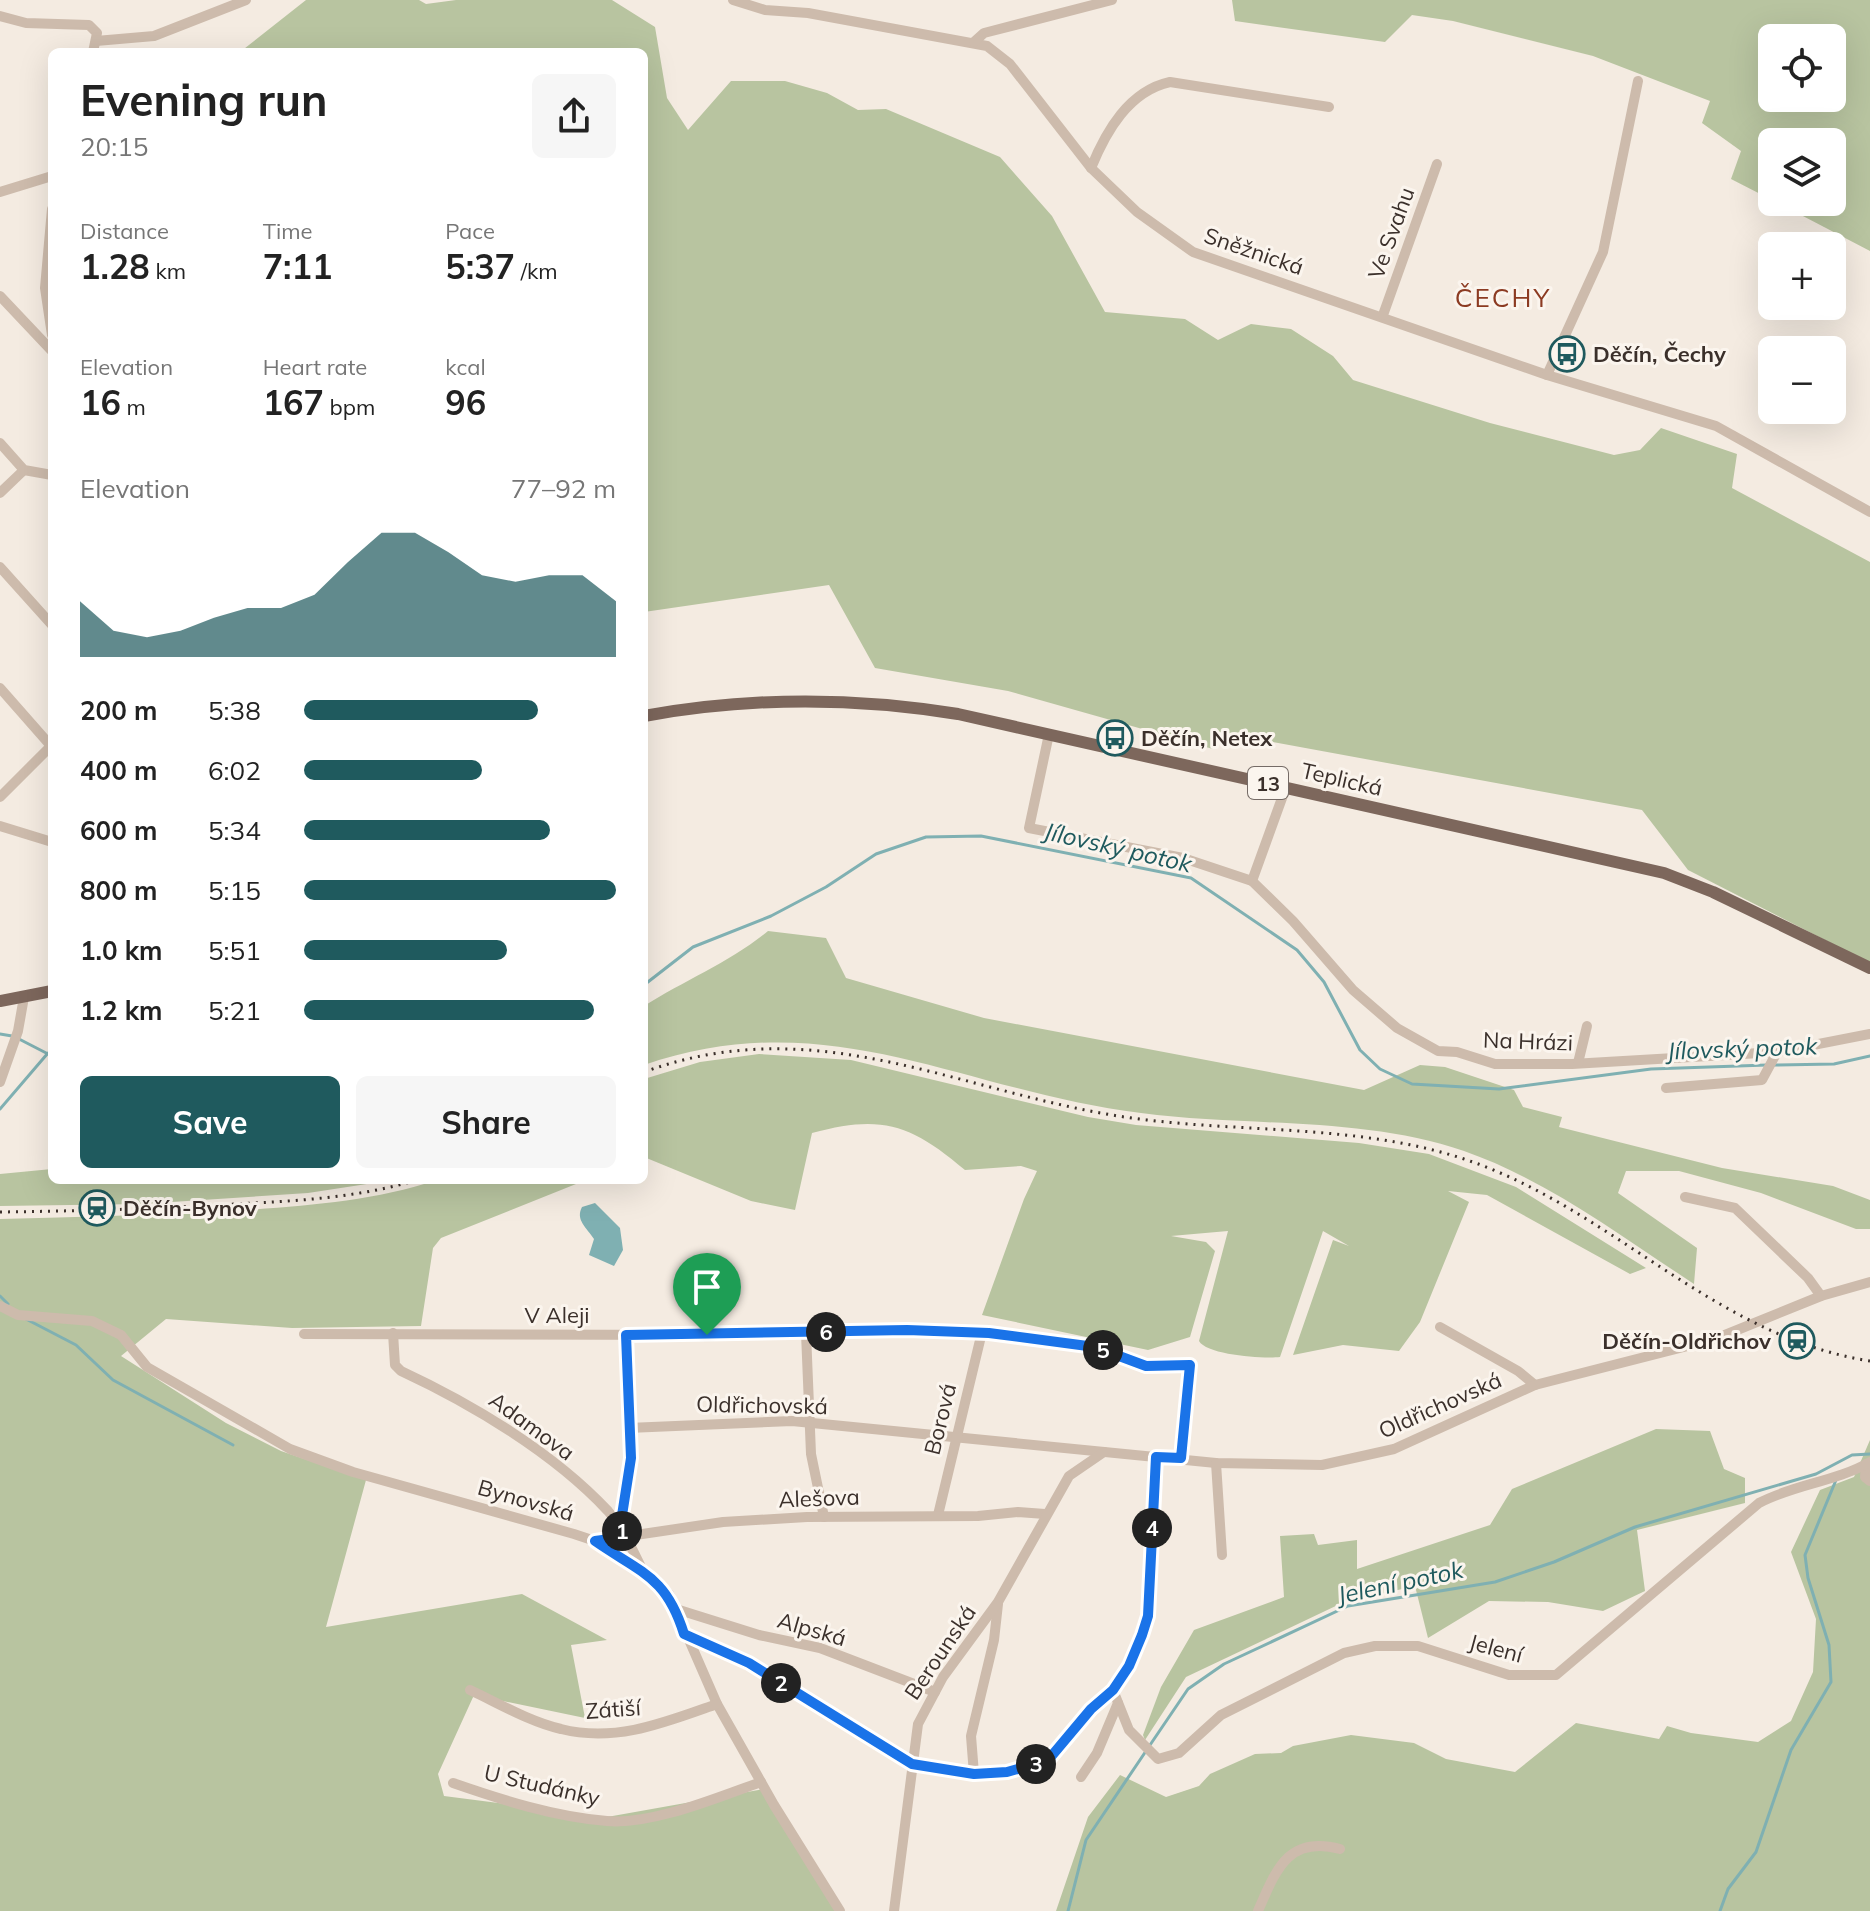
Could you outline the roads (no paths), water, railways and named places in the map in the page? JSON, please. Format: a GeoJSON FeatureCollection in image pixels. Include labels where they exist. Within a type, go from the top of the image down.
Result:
{"type":"FeatureCollection","features":[{"type":"Feature","properties":{"kind":"main road","name":"Teplická"},"geometry":{"type":"LineString","coordinates":[[648,715],[742,703],[849,702],[921,707],[1664,873],[1713,892],[1870,968]]}},
{"type":"Feature","properties":{"kind":"main road"},"geometry":{"type":"LineString","coordinates":[[0,1001],[48,992]]}},
{"type":"Feature","properties":{"kind":"street"},"geometry":{"type":"LineString","coordinates":[[0,16],[26,23],[82,23],[97,33],[95,47],[154,36],[246,0]]}},
{"type":"Feature","properties":{"kind":"street","name":"Sněžnická"},"geometry":{"type":"LineString","coordinates":[[733,0],[765,10],[808,13],[987,46],[1010,64],[1091,168],[1137,212],[1193,252],[1383,315],[1547,375],[1716,426],[1870,512]]}},
{"type":"Feature","properties":{"kind":"street"},"geometry":{"type":"LineString","coordinates":[[974,42],[984,33],[1112,0]]}},
{"type":"Feature","properties":{"kind":"street"},"geometry":{"type":"LineString","coordinates":[[1547,375],[1603,252],[1638,81]]}},
{"type":"Feature","properties":{"kind":"street"},"geometry":{"type":"LineString","coordinates":[[1091,168],[1109,132],[1149,87],[1170,82],[1329,107]]}},
{"type":"Feature","properties":{"kind":"street","name":"Ve Svahu"},"geometry":{"type":"LineString","coordinates":[[1383,315],[1437,164]]}},
{"type":"Feature","properties":{"kind":"street"},"geometry":{"type":"LineString","coordinates":[[0,192],[48,177]]}},
{"type":"Feature","properties":{"kind":"street"},"geometry":{"type":"LineString","coordinates":[[48,254],[45,288],[48,308]]}},
{"type":"Feature","properties":{"kind":"street"},"geometry":{"type":"LineString","coordinates":[[0,296],[48,347]]}},
{"type":"Feature","properties":{"kind":"street"},"geometry":{"type":"LineString","coordinates":[[0,443],[24,470],[48,474]]}},
{"type":"Feature","properties":{"kind":"street"},"geometry":{"type":"LineString","coordinates":[[0,493],[24,470]]}},
{"type":"Feature","properties":{"kind":"street"},"geometry":{"type":"LineString","coordinates":[[0,567],[48,621]]}},
{"type":"Feature","properties":{"kind":"street"},"geometry":{"type":"LineString","coordinates":[[0,688],[48,742]]}},
{"type":"Feature","properties":{"kind":"street"},"geometry":{"type":"LineString","coordinates":[[1049,734],[1029,828],[1183,858],[1252,881],[1286,787]]}},
{"type":"Feature","properties":{"kind":"street"},"geometry":{"type":"LineString","coordinates":[[0,797],[48,750]]}},
{"type":"Feature","properties":{"kind":"street"},"geometry":{"type":"LineString","coordinates":[[0,826],[48,841]]}},
{"type":"Feature","properties":{"kind":"street","name":"Na Hrázi"},"geometry":{"type":"LineString","coordinates":[[1252,881],[1293,921],[1353,990],[1397,1028],[1438,1051],[1457,1052],[1464,1057],[1495,1064],[1578,1063],[1775,1055],[1870,1034]]}},
{"type":"Feature","properties":{"kind":"street"},"geometry":{"type":"LineString","coordinates":[[0,1082],[14,1048],[24,997]]}},
{"type":"Feature","properties":{"kind":"street"},"geometry":{"type":"LineString","coordinates":[[1578,1063],[1587,1026]]}},
{"type":"Feature","properties":{"kind":"street"},"geometry":{"type":"LineString","coordinates":[[1666,1088],[1762,1080],[1775,1055]]}},
{"type":"Feature","properties":{"kind":"street"},"geometry":{"type":"LineString","coordinates":[[1685,1197],[1735,1208],[1808,1278],[1821,1296]]}},
{"type":"Feature","properties":{"kind":"street","name":"Oldřichovská"},"geometry":{"type":"LineString","coordinates":[[628,1428],[811,1423],[1216,1463],[1304,1466],[1371,1456],[1417,1440],[1535,1385],[1715,1339],[1821,1296],[1870,1282]]}},
{"type":"Feature","properties":{"kind":"street","name":"Bynovská"},"geometry":{"type":"LineString","coordinates":[[0,1306],[18,1315],[92,1321],[121,1335],[147,1367],[290,1449],[353,1472],[595,1541],[643,1571],[669,1594],[717,1704],[840,1911]]}},
{"type":"Feature","properties":{"kind":"street"},"geometry":{"type":"LineString","coordinates":[[1440,1327],[1518,1371],[1535,1385]]}},
{"type":"Feature","properties":{"kind":"street","name":"V Aleji"},"geometry":{"type":"LineString","coordinates":[[304,1334],[626,1335],[907,1330],[982,1332],[1095,1347],[1146,1366],[1190,1365],[1181,1458]]}},
{"type":"Feature","properties":{"kind":"street","name":"Borová"},"geometry":{"type":"LineString","coordinates":[[938,1515],[982,1332]]}},
{"type":"Feature","properties":{"kind":"street","name":"Adamova"},"geometry":{"type":"LineString","coordinates":[[393,1333],[395,1365],[401,1371],[444,1391],[515,1435],[577,1484],[608,1512],[623,1532],[643,1571]]}},
{"type":"Feature","properties":{"kind":"street"},"geometry":{"type":"LineString","coordinates":[[806,1333],[811,1454],[824,1517]]}},
{"type":"Feature","properties":{"kind":"street"},"geometry":{"type":"LineString","coordinates":[[623,1532],[631,1458],[626,1335]]}},
{"type":"Feature","properties":{"kind":"street","name":"Berounská"},"geometry":{"type":"LineString","coordinates":[[894,1911],[918,1724],[935,1692],[998,1602],[1069,1476],[1104,1452]]}},
{"type":"Feature","properties":{"kind":"street"},"geometry":{"type":"LineString","coordinates":[[684,1634],[749,1663],[912,1764],[974,1774],[1007,1772],[1049,1759],[1091,1709],[1113,1690],[1129,1666],[1148,1616],[1156,1457]]}},
{"type":"Feature","properties":{"kind":"street"},"geometry":{"type":"LineString","coordinates":[[1216,1463],[1222,1555]]}},
{"type":"Feature","properties":{"kind":"street"},"geometry":{"type":"LineString","coordinates":[[1868,1463],[1865,1477],[1870,1481]]}},
{"type":"Feature","properties":{"kind":"street","name":"Jelení"},"geometry":{"type":"LineString","coordinates":[[1113,1690],[1129,1730],[1158,1759],[1179,1753],[1221,1715],[1344,1653],[1375,1646],[1418,1646],[1509,1675],[1556,1675],[1759,1503],[1781,1491],[1839,1477],[1868,1463]]}},
{"type":"Feature","properties":{"kind":"street","name":"Alešova"},"geometry":{"type":"LineString","coordinates":[[595,1541],[623,1532],[723,1522],[824,1517],[1045,1514]]}},
{"type":"Feature","properties":{"kind":"street"},"geometry":{"type":"LineString","coordinates":[[974,1774],[971,1736],[994,1640],[998,1602]]}},
{"type":"Feature","properties":{"kind":"street","name":"Alpská"},"geometry":{"type":"LineString","coordinates":[[676,1609],[759,1635],[820,1648],[935,1692]]}},
{"type":"Feature","properties":{"kind":"street","name":"Zátiší"},"geometry":{"type":"LineString","coordinates":[[470,1690],[559,1729],[596,1735],[653,1726],[717,1704]]}},
{"type":"Feature","properties":{"kind":"street"},"geometry":{"type":"LineString","coordinates":[[1081,1777],[1097,1753],[1118,1703]]}},
{"type":"Feature","properties":{"kind":"street","name":"U Studánky"},"geometry":{"type":"LineString","coordinates":[[453,1783],[503,1800],[609,1822],[677,1812],[761,1782]]}},
{"type":"Feature","properties":{"kind":"street"},"geometry":{"type":"LineString","coordinates":[[1258,1911],[1277,1871],[1297,1850],[1311,1844],[1340,1849]]}},
{"type":"Feature","properties":{"kind":"water"},"geometry":{"type":"Polygon","coordinates":[[[595,1203],[620,1228],[623,1250],[614,1266],[589,1255],[594,1239],[583,1224],[580,1212],[582,1207],[595,1203]]]}},
{"type":"Feature","properties":{"kind":"waterway","name":"Jílovský potok"},"geometry":{"type":"LineString","coordinates":[[648,982],[693,947],[771,916],[826,887],[876,854],[926,837],[981,836],[1191,878],[1297,950],[1324,982],[1360,1050],[1380,1069],[1412,1084],[1499,1089],[1651,1069],[1767,1065]]}},
{"type":"Feature","properties":{"kind":"waterway","name":"Jílovský potok"},"geometry":{"type":"LineString","coordinates":[[0,1034],[12,1036]]}},
{"type":"Feature","properties":{"kind":"waterway","name":"Jílovský potok"},"geometry":{"type":"LineString","coordinates":[[19,1039],[48,1054]]}},
{"type":"Feature","properties":{"kind":"waterway"},"geometry":{"type":"LineString","coordinates":[[0,1109],[48,1053]]}},
{"type":"Feature","properties":{"kind":"waterway","name":"Jílovský potok"},"geometry":{"type":"LineString","coordinates":[[1774,1065],[1834,1064],[1870,1056]]}},
{"type":"Feature","properties":{"kind":"waterway"},"geometry":{"type":"LineString","coordinates":[[0,1296],[8,1304]]}},
{"type":"Feature","properties":{"kind":"waterway"},"geometry":{"type":"LineString","coordinates":[[26,1319],[76,1345],[113,1380],[233,1445]]}},
{"type":"Feature","properties":{"kind":"waterway","name":"Jelení potok"},"geometry":{"type":"LineString","coordinates":[[1150,1745],[1188,1689],[1224,1664],[1348,1606],[1495,1582],[1554,1562],[1635,1527],[1816,1474],[1852,1455],[1870,1454]]}},
{"type":"Feature","properties":{"kind":"waterway"},"geometry":{"type":"LineString","coordinates":[[1720,1911],[1728,1889],[1756,1852],[1791,1750],[1831,1682],[1829,1645],[1808,1578],[1805,1555],[1836,1480]]}},
{"type":"Feature","properties":{"kind":"waterway","name":"Jelení potok"},"geometry":{"type":"LineString","coordinates":[[1068,1911],[1086,1840],[1146,1751]]}},
{"type":"Feature","properties":{"kind":"railway"},"geometry":{"type":"LineString","coordinates":[[648,1071],[709,1054],[772,1049],[833,1053],[893,1063],[1075,1108],[1139,1119],[1362,1137],[1449,1154],[1491,1169],[1539,1192],[1675,1277],[1767,1329],[1817,1348],[1870,1361]]}},
{"type":"Feature","properties":{"kind":"railway"},"geometry":{"type":"LineString","coordinates":[[0,1212],[303,1200],[349,1195],[402,1184]]}},
{"type":"Feature","properties":{"kind":"place","name":"Děčín, Čechy"},"geometry":{"type":"Point","coordinates":[1567,354]}},
{"type":"Feature","properties":{"kind":"place","name":"Děčín, Netex"},"geometry":{"type":"Point","coordinates":[1115,738]}},
{"type":"Feature","properties":{"kind":"place","name":"Děčín-Bynov"},"geometry":{"type":"Point","coordinates":[97,1208]}},
{"type":"Feature","properties":{"kind":"place","name":"Děčín-Oldřichov"},"geometry":{"type":"Point","coordinates":[1797,1341]}},
{"type":"Feature","properties":{"kind":"district","name":"ČECHY"},"geometry":{"type":"Point","coordinates":[1503,297]}}]}
